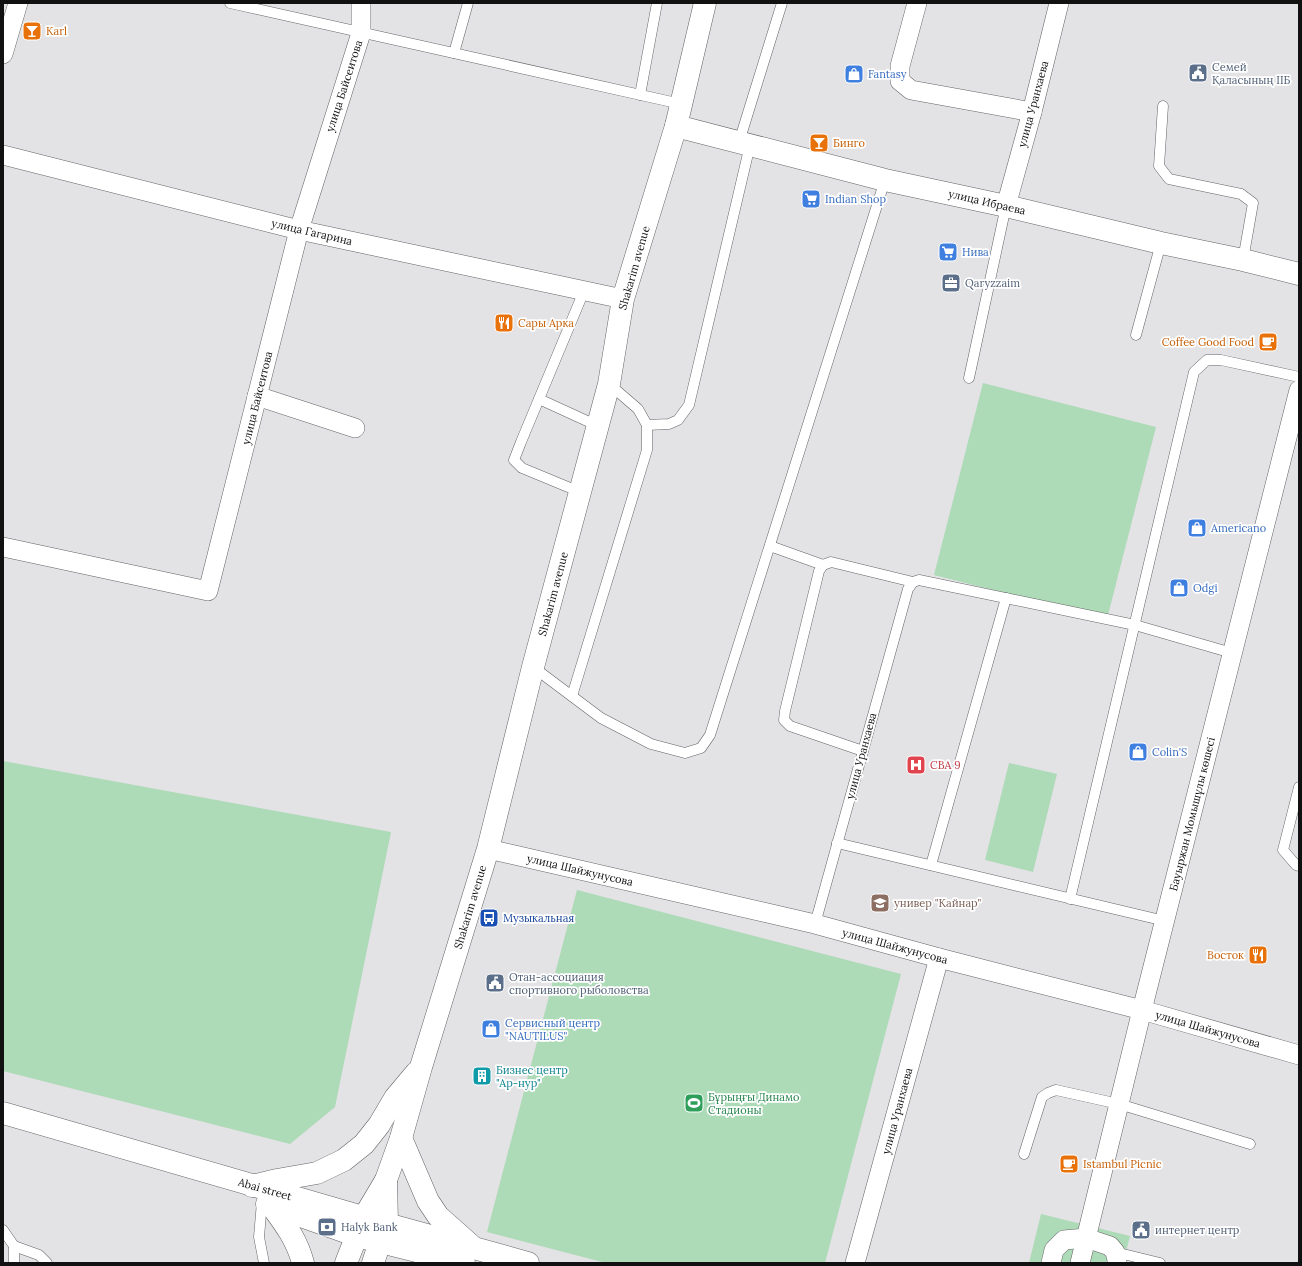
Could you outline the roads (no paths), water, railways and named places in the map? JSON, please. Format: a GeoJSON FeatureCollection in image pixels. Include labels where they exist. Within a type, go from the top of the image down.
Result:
{"type":"FeatureCollection","features":[{"type":"Feature","properties":{"kind":"main road","name":"Shakarim avenue"},"geometry":{"type":"LineString","coordinates":[[346,1263],[360,1227],[386,1180],[401,1138],[421,1067],[488,849],[533,667],[609,384],[623,299],[676,126],[705,3]]}},
{"type":"Feature","properties":{"kind":"main road","name":"улица Ибраева"},"geometry":{"type":"LineString","coordinates":[[676,126],[885,180],[1006,206],[1299,274]]}},
{"type":"Feature","properties":{"kind":"main road"},"geometry":{"type":"LineString","coordinates":[[303,1263],[289,1229],[262,1198],[344,1160],[364,1144],[379,1125],[395,1098],[421,1067]]}},
{"type":"Feature","properties":{"kind":"main road","name":"Abai street"},"geometry":{"type":"LineString","coordinates":[[3,1113],[262,1198]]}},
{"type":"Feature","properties":{"kind":"main road","name":"Abai street"},"geometry":{"type":"LineString","coordinates":[[3,1128],[262,1198],[383,1233],[454,1258],[528,1263]]}},
{"type":"Feature","properties":{"kind":"main road"},"geometry":{"type":"LineString","coordinates":[[401,1138],[428,1201],[438,1216],[454,1258]]}},
{"type":"Feature","properties":{"kind":"main road","name":"Shakarim avenue"},"geometry":{"type":"LineString","coordinates":[[374,1263],[383,1233],[386,1180]]}},
{"type":"Feature","properties":{"kind":"main road","name":"Abai street"},"geometry":{"type":"LineString","coordinates":[[383,1233],[454,1258]]}},
{"type":"Feature","properties":{"kind":"street"},"geometry":{"type":"LineString","coordinates":[[3,54],[18,3]]}},
{"type":"Feature","properties":{"kind":"street","name":"улица Байсеитова"},"geometry":{"type":"LineString","coordinates":[[3,547],[208,591],[299,230],[361,33],[361,3]]}},
{"type":"Feature","properties":{"kind":"street"},"geometry":{"type":"LineString","coordinates":[[917,3],[900,66],[900,81],[911,90],[1032,112]]}},
{"type":"Feature","properties":{"kind":"street","name":"улица Уранхаева"},"geometry":{"type":"LineString","coordinates":[[1006,206],[1032,112],[1059,3]]}},
{"type":"Feature","properties":{"kind":"street","name":"улица Гагарина"},"geometry":{"type":"LineString","coordinates":[[3,155],[299,230],[623,299]]}},
{"type":"Feature","properties":{"kind":"street","name":"Бауыржан Момышұлы көшесі"},"geometry":{"type":"LineString","coordinates":[[1080,1263],[1232,653],[1289,443],[1299,390]]}},
{"type":"Feature","properties":{"kind":"street"},"geometry":{"type":"LineString","coordinates":[[257,396],[355,428]]}},
{"type":"Feature","properties":{"kind":"street","name":"улица Шайжунусова"},"geometry":{"type":"LineString","coordinates":[[488,849],[815,924],[939,958],[1142,1010],[1299,1055]]}},
{"type":"Feature","properties":{"kind":"street","name":"улица Уранхаева"},"geometry":{"type":"LineString","coordinates":[[856,1263],[939,958]]}},
{"type":"Feature","properties":{"kind":"street"},"geometry":{"type":"LineString","coordinates":[[1051,1263],[1054,1250],[1064,1240],[1086,1238],[1110,1246],[1116,1258]]}},
{"type":"Feature","properties":{"kind":"lane"},"geometry":{"type":"LineString","coordinates":[[230,3],[681,104]]}},
{"type":"Feature","properties":{"kind":"lane"},"geometry":{"type":"LineString","coordinates":[[454,53],[468,3]]}},
{"type":"Feature","properties":{"kind":"lane"},"geometry":{"type":"LineString","coordinates":[[640,95],[657,3]]}},
{"type":"Feature","properties":{"kind":"lane"},"geometry":{"type":"LineString","coordinates":[[647,425],[669,424],[678,420],[689,405],[744,143],[782,3]]}},
{"type":"Feature","properties":{"kind":"lane"},"geometry":{"type":"LineString","coordinates":[[1163,106],[1159,166],[1169,179],[1241,194],[1253,203],[1243,260]]}},
{"type":"Feature","properties":{"kind":"lane"},"geometry":{"type":"LineString","coordinates":[[533,667],[601,718],[651,744],[685,753],[701,748],[710,735],[885,180]]}},
{"type":"Feature","properties":{"kind":"lane"},"geometry":{"type":"LineString","coordinates":[[968,378],[1006,206]]}},
{"type":"Feature","properties":{"kind":"lane"},"geometry":{"type":"LineString","coordinates":[[1136,335],[1161,243]]}},
{"type":"Feature","properties":{"kind":"lane"},"geometry":{"type":"LineString","coordinates":[[580,492],[522,468],[514,460],[584,291]]}},
{"type":"Feature","properties":{"kind":"lane"},"geometry":{"type":"LineString","coordinates":[[1070,899],[1194,372],[1207,360],[1221,360],[1299,377]]}},
{"type":"Feature","properties":{"kind":"lane"},"geometry":{"type":"LineString","coordinates":[[572,696],[647,450],[647,425],[638,409],[609,384]]}},
{"type":"Feature","properties":{"kind":"lane"},"geometry":{"type":"LineString","coordinates":[[538,399],[598,426]]}},
{"type":"Feature","properties":{"kind":"lane"},"geometry":{"type":"LineString","coordinates":[[770,546],[823,565]]}},
{"type":"Feature","properties":{"kind":"lane"},"geometry":{"type":"LineString","coordinates":[[863,751],[790,726],[784,720],[819,571],[823,565],[831,562],[910,585],[919,580],[1134,625],[1232,653]]}},
{"type":"Feature","properties":{"kind":"lane","name":"улица Уранхаева"},"geometry":{"type":"LineString","coordinates":[[815,924],[910,585]]}},
{"type":"Feature","properties":{"kind":"lane"},"geometry":{"type":"LineString","coordinates":[[931,865],[1006,598]]}},
{"type":"Feature","properties":{"kind":"lane"},"geometry":{"type":"LineString","coordinates":[[1299,787],[1283,850],[1296,865],[1299,866]]}},
{"type":"Feature","properties":{"kind":"lane"},"geometry":{"type":"LineString","coordinates":[[837,843],[1165,921]]}},
{"type":"Feature","properties":{"kind":"lane"},"geometry":{"type":"LineString","coordinates":[[1024,1154],[1042,1097],[1056,1090],[1119,1104],[1250,1144]]}},
{"type":"Feature","properties":{"kind":"lane"},"geometry":{"type":"LineString","coordinates":[[262,1198],[259,1237],[264,1263]]}},
{"type":"Feature","properties":{"kind":"lane"},"geometry":{"type":"LineString","coordinates":[[3,1230],[14,1246],[14,1263]]}},
{"type":"Feature","properties":{"kind":"lane"},"geometry":{"type":"LineString","coordinates":[[14,1246],[39,1255],[47,1263]]}},
{"type":"Feature","properties":{"kind":"lane"},"geometry":{"type":"LineString","coordinates":[[1116,1258],[1160,1263]]}},
{"type":"Feature","properties":{"kind":"place","name":"Karl"},"geometry":{"type":"Point","coordinates":[32,31]}},
{"type":"Feature","properties":{"kind":"place","name":"Семей Қаласының ІІБ"},"geometry":{"type":"Point","coordinates":[1198,73]}},
{"type":"Feature","properties":{"kind":"place","name":"Fantasy"},"geometry":{"type":"Point","coordinates":[854,74]}},
{"type":"Feature","properties":{"kind":"place","name":"Бинго"},"geometry":{"type":"Point","coordinates":[819,143]}},
{"type":"Feature","properties":{"kind":"place","name":"Indian Shop"},"geometry":{"type":"Point","coordinates":[811,199]}},
{"type":"Feature","properties":{"kind":"place","name":"Нива"},"geometry":{"type":"Point","coordinates":[948,252]}},
{"type":"Feature","properties":{"kind":"place","name":"Qaryzzaim"},"geometry":{"type":"Point","coordinates":[951,283]}},
{"type":"Feature","properties":{"kind":"place","name":"Сары Арка"},"geometry":{"type":"Point","coordinates":[504,323]}},
{"type":"Feature","properties":{"kind":"place","name":"Coffee Good Food"},"geometry":{"type":"Point","coordinates":[1268,342]}},
{"type":"Feature","properties":{"kind":"place","name":"Americano"},"geometry":{"type":"Point","coordinates":[1197,528]}},
{"type":"Feature","properties":{"kind":"place","name":"Odgi"},"geometry":{"type":"Point","coordinates":[1179,588]}},
{"type":"Feature","properties":{"kind":"place","name":"Colin'S"},"geometry":{"type":"Point","coordinates":[1138,752]}},
{"type":"Feature","properties":{"kind":"place","name":"СВА 9"},"geometry":{"type":"Point","coordinates":[916,765]}},
{"type":"Feature","properties":{"kind":"place","name":"универ \"Кайнар\""},"geometry":{"type":"Point","coordinates":[880,903]}},
{"type":"Feature","properties":{"kind":"place","name":"Музыкальная"},"geometry":{"type":"Point","coordinates":[489,918]}},
{"type":"Feature","properties":{"kind":"place","name":"Восток"},"geometry":{"type":"Point","coordinates":[1258,955]}},
{"type":"Feature","properties":{"kind":"place","name":"Отан-ассоциация спортивного рыболовства"},"geometry":{"type":"Point","coordinates":[495,983]}},
{"type":"Feature","properties":{"kind":"place","name":"Сервисный центр \"NAUTILUS\""},"geometry":{"type":"Point","coordinates":[491,1029]}},
{"type":"Feature","properties":{"kind":"place","name":"Бизнес центр \"Ар-нур\""},"geometry":{"type":"Point","coordinates":[482,1076]}},
{"type":"Feature","properties":{"kind":"place","name":"Бұрыңғы Динамо Стадионы"},"geometry":{"type":"Point","coordinates":[694,1103]}},
{"type":"Feature","properties":{"kind":"place","name":"Istambul Picnic"},"geometry":{"type":"Point","coordinates":[1069,1164]}},
{"type":"Feature","properties":{"kind":"place","name":"Halyk Bank"},"geometry":{"type":"Point","coordinates":[327,1227]}},
{"type":"Feature","properties":{"kind":"place","name":"интернет центр"},"geometry":{"type":"Point","coordinates":[1141,1230]}}]}
